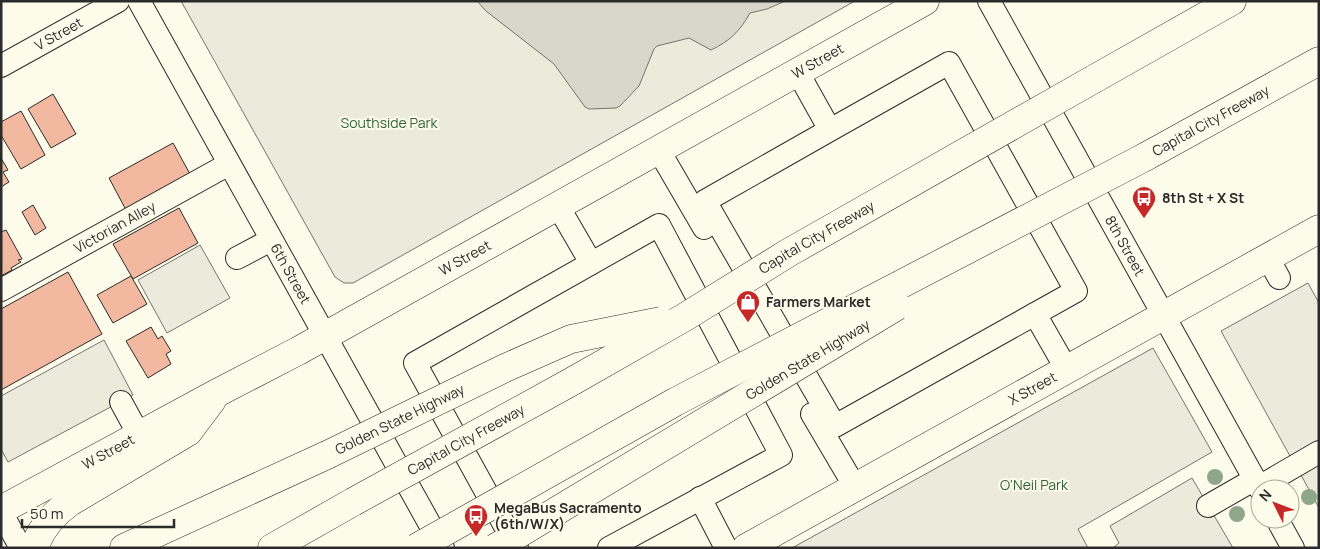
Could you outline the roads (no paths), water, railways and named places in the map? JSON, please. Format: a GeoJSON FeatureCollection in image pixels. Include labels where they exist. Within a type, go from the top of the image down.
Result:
{"type":"FeatureCollection","features":[{"type":"Feature","properties":{"kind":"main road","name":"W Street"},"geometry":{"type":"LineString","coordinates":[[1,511],[138,435],[325,336],[925,1]]}},
{"type":"Feature","properties":{"kind":"main road","name":"Capital City Freeway"},"geometry":{"type":"LineString","coordinates":[[272,548],[571,382],[685,316],[788,253],[1232,1]]}},
{"type":"Feature","properties":{"kind":"main road","name":"Capital City Freeway"},"geometry":{"type":"LineString","coordinates":[[416,548],[675,402],[1145,157],[1319,60]]}},
{"type":"Feature","properties":{"kind":"main road","name":"Golden State Highway"},"geometry":{"type":"LineString","coordinates":[[495,548],[1145,157]]}},
{"type":"Feature","properties":{"kind":"main road","name":"X Street"},"geometry":{"type":"LineString","coordinates":[[746,548],[1165,316],[1273,268],[1319,229]]}},
{"type":"Feature","properties":{"kind":"main road","name":"Golden State Highway"},"geometry":{"type":"LineString","coordinates":[[124,548],[327,455],[505,368],[571,339],[685,316]]}},
{"type":"Feature","properties":{"kind":"main road"},"geometry":{"type":"LineString","coordinates":[[34,548],[43,529],[54,514],[70,502],[188,432],[217,393]]}},
{"type":"Feature","properties":{"kind":"street","name":"V Street"},"geometry":{"type":"LineString","coordinates":[[1,66],[118,1]]}},
{"type":"Feature","properties":{"kind":"street","name":"6th Street"},"geometry":{"type":"LineString","coordinates":[[139,1],[442,548]]}},
{"type":"Feature","properties":{"kind":"street","name":"8th Street"},"geometry":{"type":"LineString","coordinates":[[989,1],[1255,479]]}},
{"type":"Feature","properties":{"kind":"street"},"geometry":{"type":"LineString","coordinates":[[949,63],[1076,291],[835,426],[705,201],[830,130],[949,63]]}},
{"type":"Feature","properties":{"kind":"street"},"geometry":{"type":"LineString","coordinates":[[797,72],[830,130]]}},
{"type":"Feature","properties":{"kind":"street"},"geometry":{"type":"LineString","coordinates":[[658,149],[856,487]]}},
{"type":"Feature","properties":{"kind":"street","name":"Victorian Alley"},"geometry":{"type":"LineString","coordinates":[[1,290],[229,164]]}},
{"type":"Feature","properties":{"kind":"street"},"geometry":{"type":"LineString","coordinates":[[558,206],[591,263]]}},
{"type":"Feature","properties":{"kind":"street"},"geometry":{"type":"LineString","coordinates":[[517,548],[415,363],[659,225],[781,454],[609,548]]}},
{"type":"Feature","properties":{"kind":"street"},"geometry":{"type":"LineString","coordinates":[[237,258],[272,240]]}},
{"type":"Feature","properties":{"kind":"street"},"geometry":{"type":"LineString","coordinates":[[1035,314],[1067,370]]}},
{"type":"Feature","properties":{"kind":"street"},"geometry":{"type":"LineString","coordinates":[[121,402],[138,435]]}},
{"type":"Feature","properties":{"kind":"street"},"geometry":{"type":"LineString","coordinates":[[1269,479],[1319,452]]}},
{"type":"Feature","properties":{"kind":"street"},"geometry":{"type":"LineString","coordinates":[[1208,506],[1250,488]]}},
{"type":"Feature","properties":{"kind":"street"},"geometry":{"type":"LineString","coordinates":[[700,498],[726,548]]}},
{"type":"Feature","properties":{"kind":"street"},"geometry":{"type":"LineString","coordinates":[[1,511],[21,548]]}},
{"type":"Feature","properties":{"kind":"street"},"geometry":{"type":"LineString","coordinates":[[1283,529],[1293,548]]}},
{"type":"Feature","properties":{"kind":"place","name":"8th St + X St"},"geometry":{"type":"Point","coordinates":[1144,219]}},
{"type":"Feature","properties":{"kind":"place","name":"Farmers Market"},"geometry":{"type":"Point","coordinates":[748,323]}},
{"type":"Feature","properties":{"kind":"place","name":"MegaBus Sacramento (6th/W/X)"},"geometry":{"type":"Point","coordinates":[476,537]}},
{"type":"Feature","properties":{"kind":"park label","name":"Southside Park"},"geometry":{"type":"Point","coordinates":[389,123]}},
{"type":"Feature","properties":{"kind":"park label","name":"O'Neil Park"},"geometry":{"type":"Point","coordinates":[1034,485]}}]}
